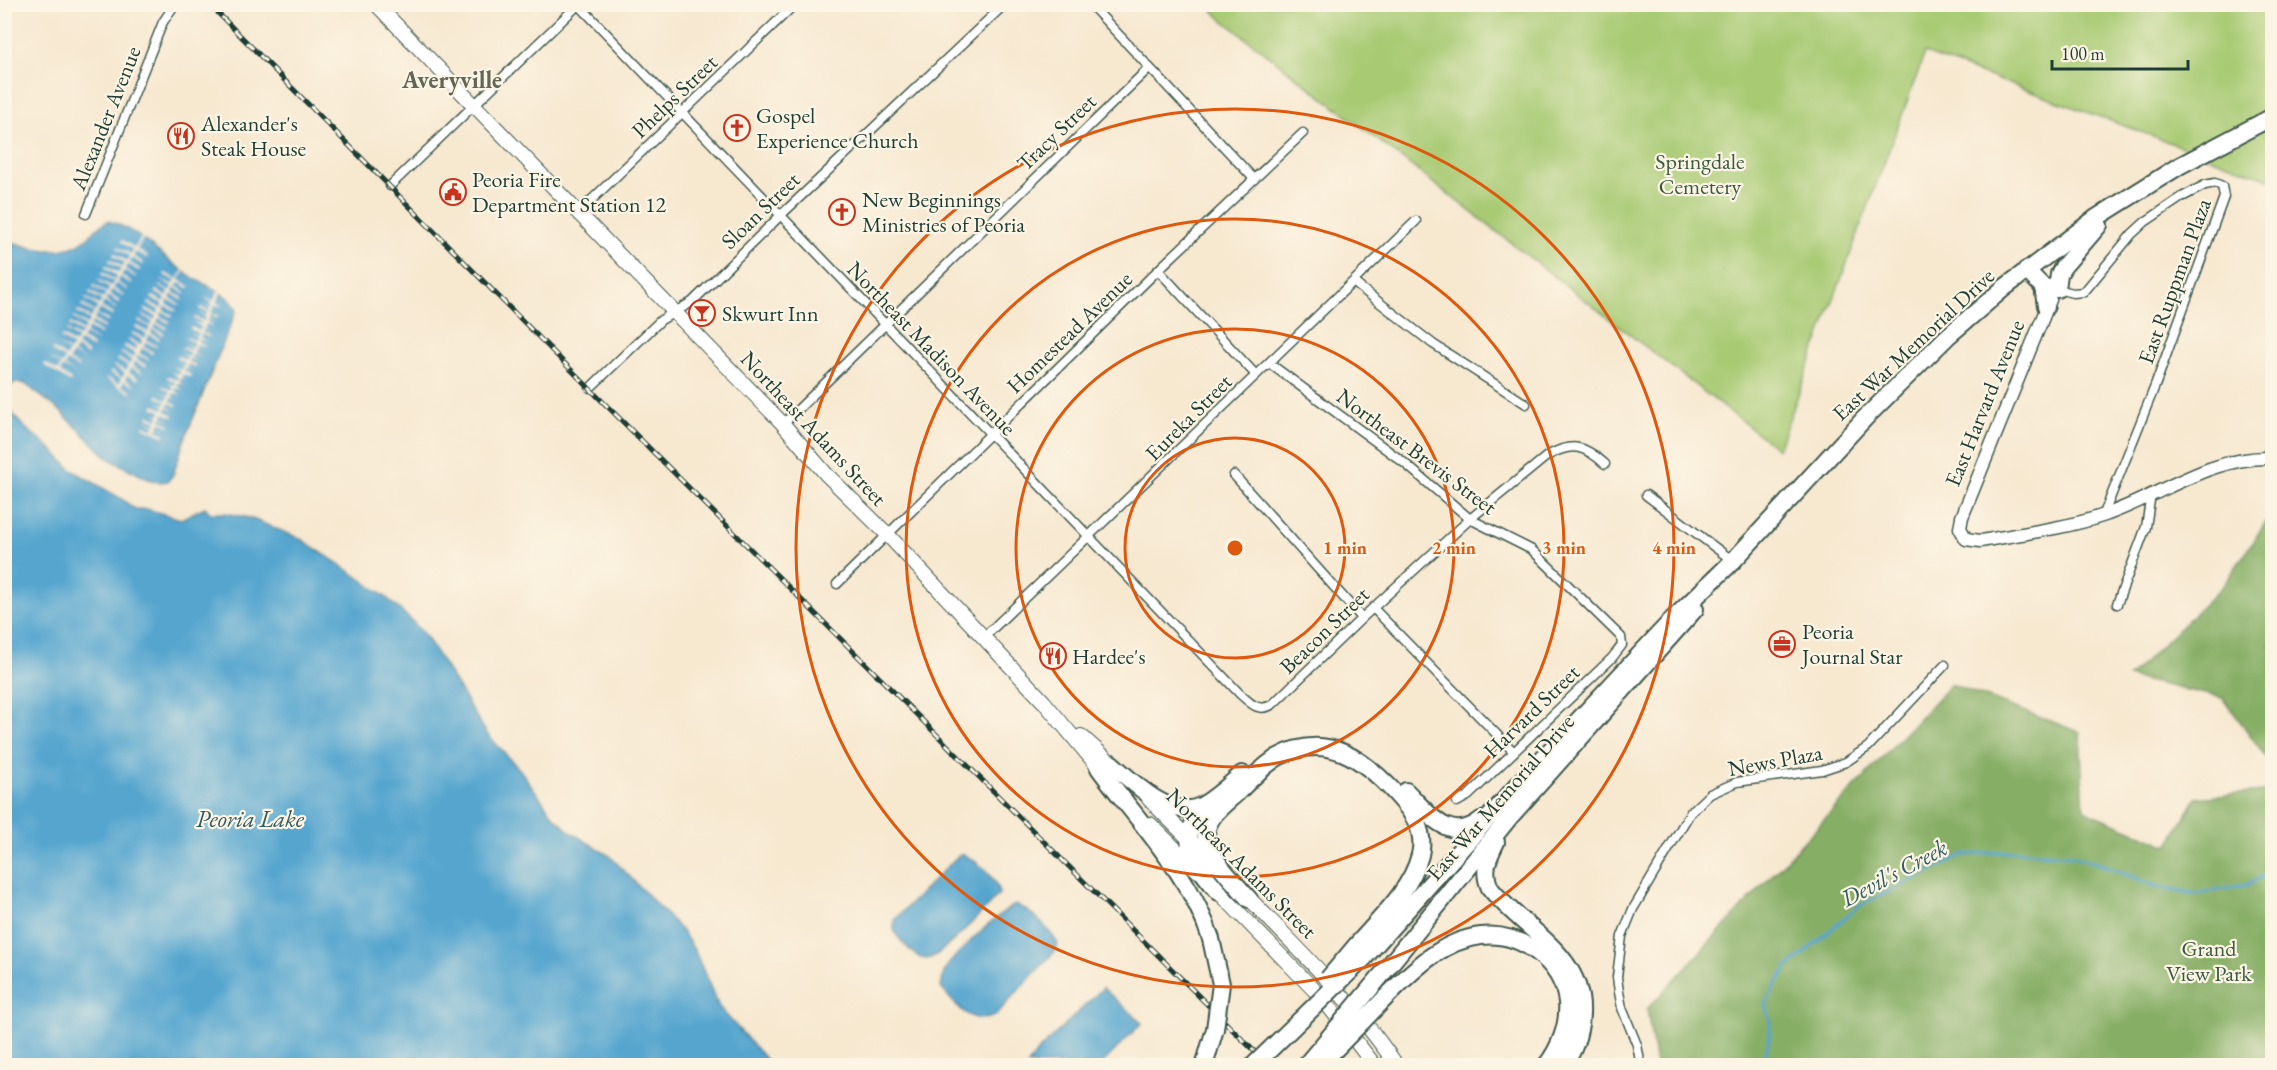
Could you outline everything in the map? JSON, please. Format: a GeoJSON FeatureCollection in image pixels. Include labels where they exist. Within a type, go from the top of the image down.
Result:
{"type":"FeatureCollection","features":[{"type":"Feature","properties":{"kind":"highway","name":"East War Memorial Drive"},"geometry":{"type":"LineString","coordinates":[[1359,953],[1532,781],[1682,626],[1733,561],[1902,380],[1968,318],[2026,270],[2084,227],[2146,186],[2272,117]]}},
{"type":"Feature","properties":{"kind":"highway"},"geometry":{"type":"LineString","coordinates":[[2046,306],[2050,288],[2078,248],[2109,215],[2146,186]]}},
{"type":"Feature","properties":{"kind":"highway"},"geometry":{"type":"LineString","coordinates":[[2026,270],[2050,288]]}},
{"type":"Feature","properties":{"kind":"highway"},"geometry":{"type":"LineString","coordinates":[[1105,766],[1157,800],[1189,810],[1210,800],[1277,748],[1299,740],[1325,739],[1349,745],[1369,756],[1439,823],[1448,828],[1460,830],[1476,824],[1532,781]]}},
{"type":"Feature","properties":{"kind":"highway"},"geometry":{"type":"LineString","coordinates":[[1249,899],[1222,867],[1208,845],[1206,833],[1212,817],[1250,780],[1278,757],[1312,747],[1324,747],[1348,754],[1373,771],[1411,810],[1421,835],[1420,857],[1409,881],[1359,953],[1256,1063]]}},
{"type":"Feature","properties":{"kind":"highway"},"geometry":{"type":"LineString","coordinates":[[1219,892],[1199,869],[1189,838],[1192,827],[1196,819],[1257,763]]}},
{"type":"Feature","properties":{"kind":"highway"},"geometry":{"type":"LineString","coordinates":[[1105,766],[1184,881],[1204,919],[1211,939],[1221,984],[1215,1029],[1204,1065]]}},
{"type":"Feature","properties":{"kind":"highway","name":"East War Memorial Drive"},"geometry":{"type":"LineString","coordinates":[[1305,1065],[1380,978],[1532,781]]}},
{"type":"Feature","properties":{"kind":"highway"},"geometry":{"type":"LineString","coordinates":[[1532,781],[1500,834],[1488,860],[1485,876],[1493,891],[1559,953],[1576,982],[1581,1003],[1580,1025],[1574,1048],[1563,1065]]}},
{"type":"Feature","properties":{"kind":"highway"},"geometry":{"type":"LineString","coordinates":[[1319,1065],[1428,958],[1462,940],[1490,935],[1506,937],[1523,943],[1537,952],[1555,972],[1567,1000],[1564,1032],[1558,1048],[1546,1065]]}},
{"type":"Feature","properties":{"kind":"main road","name":"Northeast Adams Street"},"geometry":{"type":"LineString","coordinates":[[376,5],[783,424],[826,474],[887,534],[1105,766],[1189,838],[1334,986],[1381,1042],[1396,1065]]}},
{"type":"Feature","properties":{"kind":"main road","name":"Northeast Adams Street"},"geometry":{"type":"LineString","coordinates":[[1105,766],[1134,808],[1323,999],[1375,1065]]}},
{"type":"Feature","properties":{"kind":"street","name":"Alexander Avenue"},"geometry":{"type":"LineString","coordinates":[[86,214],[163,22],[175,4]]}},
{"type":"Feature","properties":{"kind":"street","name":"Phelps Street"},"geometry":{"type":"LineString","coordinates":[[578,213],[795,4]]}},
{"type":"Feature","properties":{"kind":"street","name":"Sloan Street"},"geometry":{"type":"LineString","coordinates":[[590,388],[660,320],[692,302],[1005,4]]}},
{"type":"Feature","properties":{"kind":"street"},"geometry":{"type":"LineString","coordinates":[[1090,4],[1254,179]]}},
{"type":"Feature","properties":{"kind":"street","name":"Northeast Madison Avenue"},"geometry":{"type":"LineString","coordinates":[[578,5],[1240,694],[1252,705],[1265,709]]}},
{"type":"Feature","properties":{"kind":"street"},"geometry":{"type":"LineString","coordinates":[[390,186],[578,5]]}},
{"type":"Feature","properties":{"kind":"street","name":"Tracy Street"},"geometry":{"type":"LineString","coordinates":[[783,424],[1149,68]]}},
{"type":"Feature","properties":{"kind":"street","name":"Homestead Avenue"},"geometry":{"type":"LineString","coordinates":[[837,584],[1158,270],[1303,133]]}},
{"type":"Feature","properties":{"kind":"street","name":"East Ruppman Plaza"},"geometry":{"type":"LineString","coordinates":[[2050,288],[2073,293],[2084,292],[2132,234],[2151,217],[2209,184],[2218,184],[2224,189],[2224,197],[2185,306],[2103,516]]}},
{"type":"Feature","properties":{"kind":"street","name":"Eureka Street"},"geometry":{"type":"LineString","coordinates":[[984,637],[1416,221]]}},
{"type":"Feature","properties":{"kind":"street"},"geometry":{"type":"LineString","coordinates":[[1158,270],[1256,375]]}},
{"type":"Feature","properties":{"kind":"street"},"geometry":{"type":"LineString","coordinates":[[1353,282],[1432,344],[1526,404]]}},
{"type":"Feature","properties":{"kind":"street","name":"East Harvard Avenue"},"geometry":{"type":"LineString","coordinates":[[2046,306],[1960,526],[1963,535],[1970,541],[1980,541],[2103,516]]}},
{"type":"Feature","properties":{"kind":"street","name":"Northeast Brevis Street"},"geometry":{"type":"LineString","coordinates":[[1269,363],[1402,461],[1470,519],[1532,550],[1620,635],[1622,640]]}},
{"type":"Feature","properties":{"kind":"street"},"geometry":{"type":"LineString","coordinates":[[2103,516],[2195,473],[2224,463],[2269,458],[2272,442]]}},
{"type":"Feature","properties":{"kind":"street","name":"Beacon Street"},"geometry":{"type":"LineString","coordinates":[[1265,709],[1274,704],[1362,618],[1470,519],[1547,456],[1560,449],[1577,447],[1591,452],[1605,464]]}},
{"type":"Feature","properties":{"kind":"street"},"geometry":{"type":"LineString","coordinates":[[1234,475],[1362,618]]}},
{"type":"Feature","properties":{"kind":"street"},"geometry":{"type":"LineString","coordinates":[[2117,604],[2146,527],[2151,494]]}},
{"type":"Feature","properties":{"kind":"street"},"geometry":{"type":"LineString","coordinates":[[1646,495],[1733,561]]}},
{"type":"Feature","properties":{"kind":"street"},"geometry":{"type":"LineString","coordinates":[[1373,608],[1514,752]]}},
{"type":"Feature","properties":{"kind":"street","name":"Harvard Street"},"geometry":{"type":"LineString","coordinates":[[1457,802],[1468,796],[1612,658],[1620,648],[1622,640]]}},
{"type":"Feature","properties":{"kind":"street","name":"News Plaza"},"geometry":{"type":"LineString","coordinates":[[1641,1065],[1637,1045],[1623,1008],[1617,976],[1622,936],[1633,909],[1690,813],[1710,794],[1737,782],[1822,770],[1846,762],[1868,747],[1945,665]]}},
{"type":"Feature","properties":{"kind":"green space","name":"Springdale Cemetery"},"geometry":{"type":"Polygon","coordinates":[[[1208,5],[2272,5],[2272,180],[1925,53],[1778,449],[1220,18],[1208,5]]]}},
{"type":"Feature","properties":{"kind":"green space"},"geometry":{"type":"Polygon","coordinates":[[[2266,522],[2272,522],[2272,635],[2269,646],[2272,646],[2272,765],[2223,698],[2129,677],[2223,586],[2266,522]]]}},
{"type":"Feature","properties":{"kind":"green space","name":"Grand View Park"},"geometry":{"type":"Polygon","coordinates":[[[1951,684],[2080,732],[2084,810],[2168,846],[2196,798],[2272,791],[2272,1065],[1656,1065],[1647,1009],[1951,684]]]}},
{"type":"Feature","properties":{"kind":"water","name":"Peoria Lake"},"geometry":{"type":"Polygon","coordinates":[[[108,221],[139,236],[187,274],[227,297],[237,309],[184,441],[173,475],[168,481],[158,482],[109,459],[59,410],[25,384],[15,382],[10,387],[6,401],[10,410],[23,426],[47,445],[72,470],[135,509],[147,509],[181,519],[205,507],[210,513],[226,513],[250,518],[301,539],[387,598],[427,638],[487,734],[520,770],[553,815],[569,831],[610,856],[682,931],[695,951],[719,1007],[771,1065],[5,1065],[4,239],[25,246],[57,250],[77,245],[108,221]]]}},
{"type":"Feature","properties":{"kind":"water"},"geometry":{"type":"Polygon","coordinates":[[[963,854],[986,871],[995,882],[999,894],[964,931],[942,950],[927,959],[921,958],[899,939],[894,929],[894,920],[958,856],[963,854]]]}},
{"type":"Feature","properties":{"kind":"water"},"geometry":{"type":"Polygon","coordinates":[[[1016,905],[1040,921],[1058,944],[1053,953],[996,1015],[979,1019],[972,1017],[958,1007],[941,988],[945,970],[980,932],[1016,905]]]}},
{"type":"Feature","properties":{"kind":"water"},"geometry":{"type":"Polygon","coordinates":[[[1103,988],[1142,1023],[1101,1065],[1028,1065],[1037,1052],[1103,988]]]}},
{"type":"Feature","properties":{"kind":"pier"},"geometry":{"type":"Polygon","coordinates":[[[142,236],[144,237],[137,249],[148,257],[136,252],[133,256],[144,263],[143,265],[132,258],[129,262],[140,269],[139,271],[128,264],[125,269],[136,276],[124,271],[121,275],[132,282],[131,284],[120,277],[117,282],[128,289],[116,283],[113,288],[124,295],[112,290],[109,294],[120,301],[119,303],[108,296],[105,300],[116,309],[104,302],[101,307],[113,314],[112,316],[100,309],[97,314],[109,321],[96,315],[94,320],[105,327],[104,329],[92,322],[90,326],[101,333],[100,335],[88,328],[86,333],[97,340],[85,334],[82,339],[93,346],[92,348],[80,341],[77,346],[88,353],[87,355],[76,348],[73,353],[84,360],[72,354],[69,360],[79,367],[67,361],[64,366],[75,374],[63,367],[60,372],[71,380],[70,382],[44,365],[45,363],[58,371],[61,366],[48,357],[62,365],[65,359],[52,351],[53,349],[66,357],[69,352],[57,344],[70,351],[73,346],[61,338],[62,336],[75,344],[78,339],[66,331],[79,337],[82,333],[69,325],[71,323],[83,331],[86,327],[73,318],[87,325],[90,320],[77,312],[78,310],[91,318],[94,313],[81,306],[82,304],[95,312],[98,307],[85,299],[99,305],[102,301],[89,293],[90,291],[103,299],[106,294],[93,287],[94,285],[107,293],[110,288],[97,280],[111,286],[114,282],[101,274],[102,272],[115,280],[117,276],[105,268],[106,266],[119,273],[121,269],[109,261],[110,259],[123,267],[125,263],[113,255],[114,253],[127,261],[129,256],[117,248],[131,254],[133,250],[121,242],[122,240],[135,248],[142,236]]]}},
{"type":"Feature","properties":{"kind":"pier"},"geometry":{"type":"Polygon","coordinates":[[[185,268],[179,280],[190,286],[189,288],[179,283],[176,286],[186,292],[185,294],[175,288],[173,292],[183,298],[182,300],[172,294],[170,298],[179,305],[168,300],[167,304],[177,310],[165,306],[163,310],[173,315],[172,317],[162,312],[160,316],[170,321],[169,323],[159,318],[157,322],[167,327],[166,329],[156,324],[154,328],[164,333],[163,335],[152,329],[151,333],[160,339],[149,335],[147,340],[157,346],[146,342],[143,346],[153,352],[152,354],[142,348],[139,353],[149,359],[138,355],[136,359],[146,365],[145,367],[134,361],[132,366],[142,372],[131,368],[128,372],[138,378],[137,380],[127,375],[125,379],[134,386],[124,381],[121,386],[131,391],[130,393],[106,379],[119,384],[121,379],[110,373],[111,371],[122,378],[125,373],[113,366],[126,371],[128,366],[117,360],[118,358],[129,365],[132,360],[120,353],[133,358],[136,354],[124,347],[125,345],[138,349],[128,340],[129,338],[140,345],[143,340],[132,332],[145,338],[147,334],[135,327],[148,332],[150,327],[138,321],[151,326],[153,322],[142,315],[154,320],[156,316],[145,310],[146,308],[158,314],[159,310],[148,304],[149,302],[161,308],[163,304],[151,298],[153,296],[164,302],[166,299],[155,292],[156,290],[167,297],[169,292],[158,286],[170,291],[173,287],[161,280],[173,285],[176,281],[164,275],[165,273],[177,279],[185,268]]]}},
{"type":"Feature","properties":{"kind":"pier"},"geometry":{"type":"Polygon","coordinates":[[[220,289],[222,291],[216,302],[223,306],[215,305],[213,308],[221,311],[213,309],[211,313],[219,316],[218,318],[211,314],[209,318],[216,322],[208,319],[207,322],[214,326],[206,324],[204,328],[211,332],[204,329],[202,332],[210,336],[201,334],[200,337],[207,342],[199,339],[198,342],[205,346],[197,344],[195,348],[202,351],[195,349],[193,352],[200,357],[192,354],[191,357],[197,362],[190,358],[188,362],[196,365],[195,367],[188,364],[186,367],[193,371],[186,368],[184,371],[191,375],[190,377],[183,374],[181,377],[188,381],[181,378],[179,382],[187,385],[178,383],[177,386],[184,390],[176,388],[175,391],[182,395],[174,393],[172,396],[179,401],[172,397],[170,401],[177,406],[169,403],[167,406],[176,411],[167,407],[165,411],[174,415],[173,417],[164,413],[163,416],[171,421],[162,417],[161,420],[169,426],[160,422],[158,426],[167,431],[158,427],[156,430],[165,434],[164,436],[143,427],[144,425],[153,429],[155,426],[146,420],[156,424],[157,421],[148,417],[149,415],[158,419],[159,416],[151,411],[160,415],[161,411],[153,407],[154,405],[163,409],[164,406],[156,401],[165,405],[166,401],[157,397],[158,395],[167,400],[169,396],[160,391],[169,395],[171,392],[162,387],[172,390],[173,387],[165,381],[174,385],[175,382],[167,378],[168,376],[177,380],[178,377],[170,371],[179,375],[180,372],[172,366],[181,370],[183,367],[175,361],[183,366],[185,363],[176,358],[177,356],[186,360],[187,357],[179,353],[188,356],[189,352],[181,348],[190,350],[192,347],[183,343],[193,346],[194,342],[185,338],[195,340],[197,337],[188,332],[197,336],[199,333],[190,329],[191,327],[200,331],[201,327],[193,322],[202,324],[201,322],[194,319],[195,317],[204,321],[206,318],[197,312],[206,316],[208,313],[199,309],[200,307],[209,311],[210,308],[201,304],[211,307],[212,303],[204,297],[213,301],[220,289]]]}},
{"type":"Feature","properties":{"kind":"waterway","name":"Devil's Creek"},"geometry":{"type":"LineString","coordinates":[[1763,1066],[1770,1034],[1766,1004],[1787,968],[1857,907],[1963,855],[2013,851],[2070,855],[2106,866],[2155,886],[2197,894],[2246,885],[2272,872]]}},
{"type":"Feature","properties":{"kind":"railway"},"geometry":{"type":"LineString","coordinates":[[209,4],[600,399],[1269,1066]]}},
{"type":"Feature","properties":{"kind":"place","name":"Gospel Experience Church"},"geometry":{"type":"Point","coordinates":[737,128]}},
{"type":"Feature","properties":{"kind":"place","name":"Alexander's Steak House"},"geometry":{"type":"Point","coordinates":[181,136]}},
{"type":"Feature","properties":{"kind":"place","name":"Peoria Fire Department Station 12"},"geometry":{"type":"Point","coordinates":[453,192]}},
{"type":"Feature","properties":{"kind":"place","name":"New Beginnings Ministries of Peoria"},"geometry":{"type":"Point","coordinates":[842,212]}},
{"type":"Feature","properties":{"kind":"place","name":"Skwurt Inn"},"geometry":{"type":"Point","coordinates":[702,313]}},
{"type":"Feature","properties":{"kind":"place","name":"Peoria Journal Star"},"geometry":{"type":"Point","coordinates":[1782,644]}},
{"type":"Feature","properties":{"kind":"place","name":"Hardee's"},"geometry":{"type":"Point","coordinates":[1053,656]}},
{"type":"Feature","properties":{"kind":"district","name":"Averyville"},"geometry":{"type":"Point","coordinates":[452,80]}}]}
